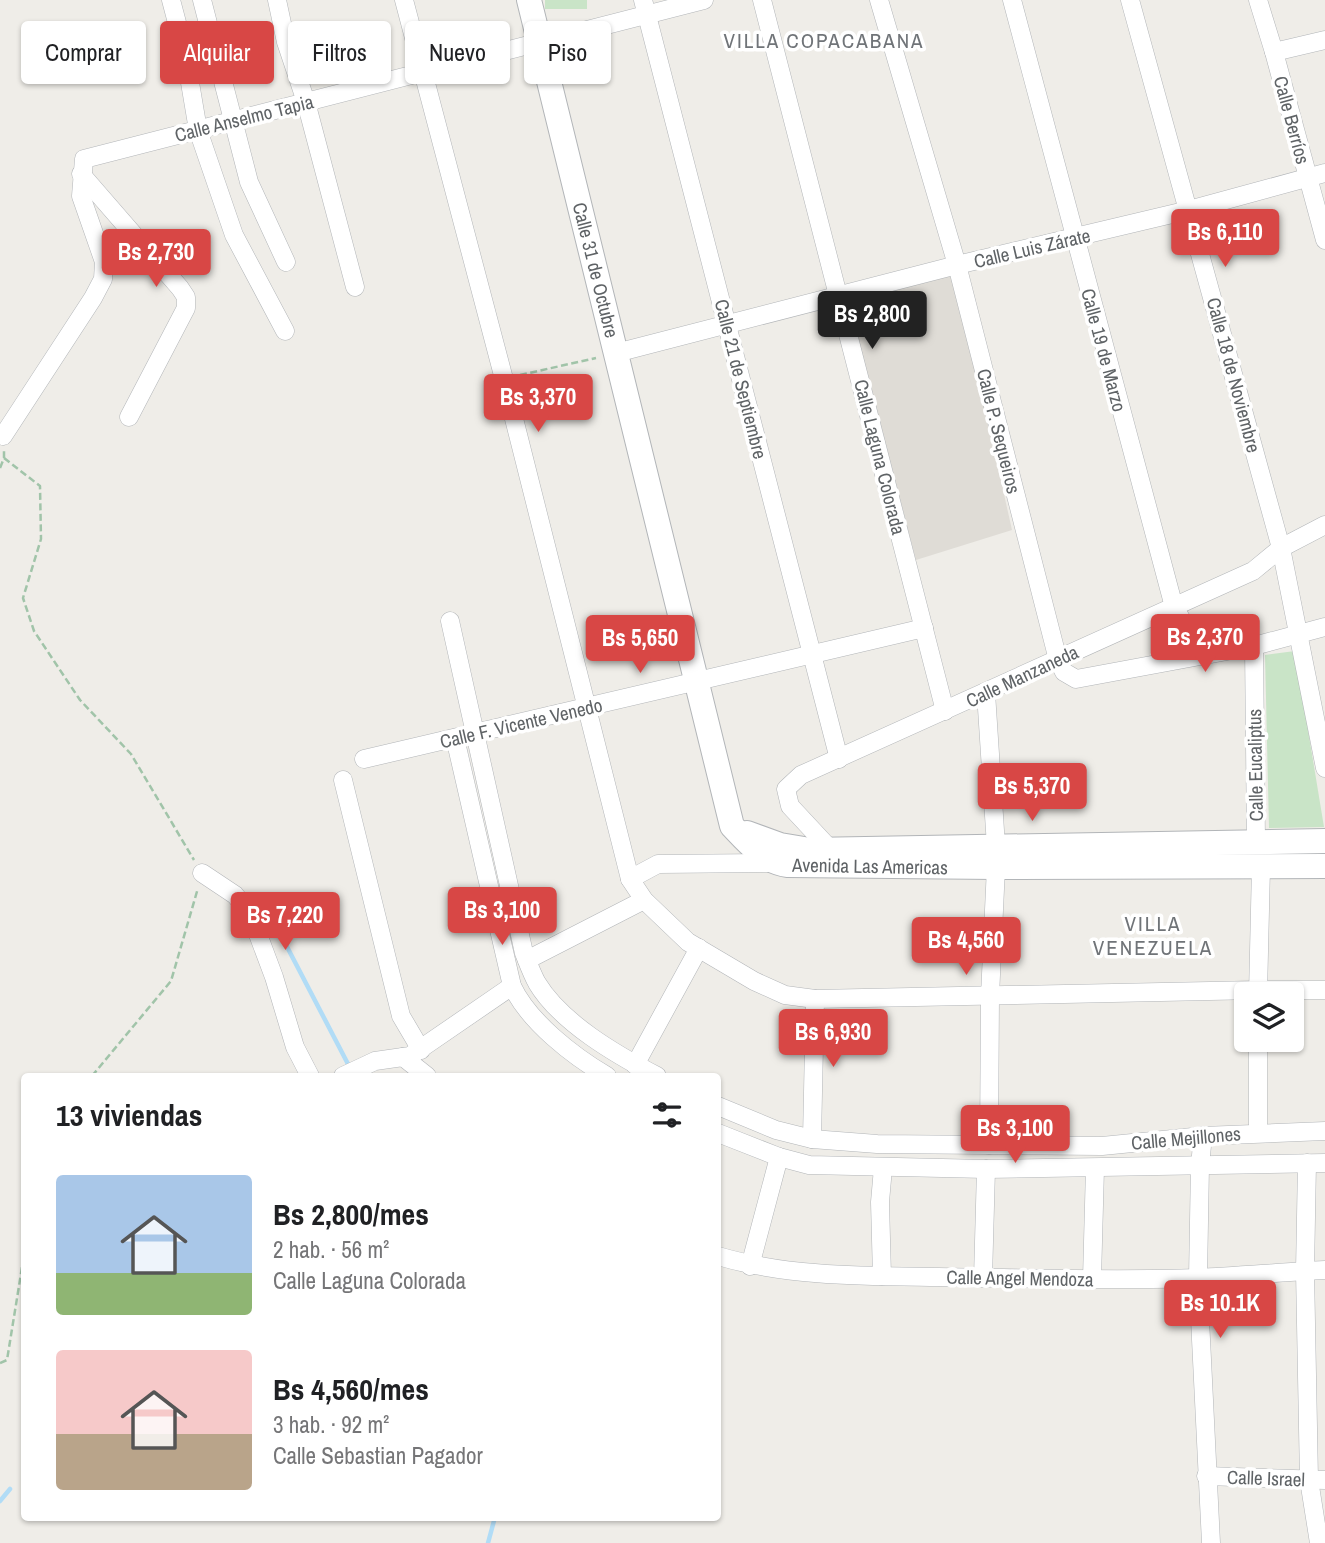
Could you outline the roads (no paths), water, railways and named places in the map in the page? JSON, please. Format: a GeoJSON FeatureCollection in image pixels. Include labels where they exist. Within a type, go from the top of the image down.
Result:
{"type":"FeatureCollection","features":[{"type":"Feature","properties":{"kind":"main road","name":"Calle 31 de Octubre"},"geometry":{"type":"LineString","coordinates":[[528,0],[534,21]]}},
{"type":"Feature","properties":{"kind":"main road","name":"Calle 31 de Octubre"},"geometry":{"type":"LineString","coordinates":[[550,84],[733,826]]}},
{"type":"Feature","properties":{"kind":"main road","name":"Avenida Las Americas"},"geometry":{"type":"LineString","coordinates":[[733,826],[754,849],[775,863],[822,866],[1256,842],[1325,841]]}},
{"type":"Feature","properties":{"kind":"main road","name":"Avenida Las Americas"},"geometry":{"type":"LineString","coordinates":[[733,826],[760,839],[810,850],[1261,867],[1325,866]]}},
{"type":"Feature","properties":{"kind":"street"},"geometry":{"type":"LineString","coordinates":[[170,0],[185,53],[198,130],[234,235],[285,331]]}},
{"type":"Feature","properties":{"kind":"street"},"geometry":{"type":"LineString","coordinates":[[202,0],[249,182],[286,262]]}},
{"type":"Feature","properties":{"kind":"street"},"geometry":{"type":"LineString","coordinates":[[277,0],[286,42],[306,102],[355,287]]}},
{"type":"Feature","properties":{"kind":"street"},"geometry":{"type":"LineString","coordinates":[[404,0],[409,21]]}},
{"type":"Feature","properties":{"kind":"street","name":"Calle Anselmo Tapia"},"geometry":{"type":"LineString","coordinates":[[603,21],[645,7],[704,0]]}},
{"type":"Feature","properties":{"kind":"street","name":"Calle Laguna Colorada"},"geometry":{"type":"LineString","coordinates":[[762,0],[946,711]]}},
{"type":"Feature","properties":{"kind":"street","name":"Calle P. Sequeiros"},"geometry":{"type":"LineString","coordinates":[[879,0],[957,265],[1058,660]]}},
{"type":"Feature","properties":{"kind":"street","name":"Calle 19 de Marzo"},"geometry":{"type":"LineString","coordinates":[[1012,0],[1174,607],[1189,632],[1254,646]]}},
{"type":"Feature","properties":{"kind":"street","name":"Calle 18 de Noviembre"},"geometry":{"type":"LineString","coordinates":[[1130,0],[1281,548]]}},
{"type":"Feature","properties":{"kind":"street","name":"Calle Berríos"},"geometry":{"type":"LineString","coordinates":[[1258,0],[1316,176],[1325,240]]}},
{"type":"Feature","properties":{"kind":"street","name":"Calle 21 de Septiembre"},"geometry":{"type":"LineString","coordinates":[[645,7],[839,758]]}},
{"type":"Feature","properties":{"kind":"street"},"geometry":{"type":"LineString","coordinates":[[1274,52],[1325,40]]}},
{"type":"Feature","properties":{"kind":"street","name":"Calle Anselmo Tapia"},"geometry":{"type":"LineString","coordinates":[[82,174],[85,159],[405,76]]}},
{"type":"Feature","properties":{"kind":"street"},"geometry":{"type":"LineString","coordinates":[[425,84],[504,379],[630,879],[644,900],[688,942],[754,981],[785,995],[815,999],[1234,992]]}},
{"type":"Feature","properties":{"kind":"street"},"geometry":{"type":"LineString","coordinates":[[82,174],[186,298],[186,308],[129,417]]}},
{"type":"Feature","properties":{"kind":"street"},"geometry":{"type":"LineString","coordinates":[[3,436],[103,279],[104,262],[82,196],[82,174]]}},
{"type":"Feature","properties":{"kind":"street","name":"Calle Luis Zárate"},"geometry":{"type":"LineString","coordinates":[[616,353],[957,265],[1189,211],[1316,176]]}},
{"type":"Feature","properties":{"kind":"street","name":"Calle Manzaneda"},"geometry":{"type":"LineString","coordinates":[[830,849],[790,806],[786,789],[801,775],[1253,571],[1281,548],[1325,525]]}},
{"type":"Feature","properties":{"kind":"street"},"geometry":{"type":"LineString","coordinates":[[1281,548],[1325,768]]}},
{"type":"Feature","properties":{"kind":"street"},"geometry":{"type":"LineString","coordinates":[[450,621],[527,960],[538,984],[564,1014],[611,1050],[651,1073]]}},
{"type":"Feature","properties":{"kind":"street","name":"Calle F. Vicente Venedo"},"geometry":{"type":"LineString","coordinates":[[364,759],[924,628]]}},
{"type":"Feature","properties":{"kind":"street"},"geometry":{"type":"LineString","coordinates":[[1058,660],[1064,672],[1076,679],[1254,646],[1325,628]]}},
{"type":"Feature","properties":{"kind":"street","name":"Calle Eucaliptus"},"geometry":{"type":"LineString","coordinates":[[1254,646],[1256,842]]}},
{"type":"Feature","properties":{"kind":"street"},"geometry":{"type":"LineString","coordinates":[[986,693],[996,857],[990,996],[989,1145]]}},
{"type":"Feature","properties":{"kind":"street"},"geometry":{"type":"LineString","coordinates":[[455,738],[512,986],[535,1020],[584,1070]]}},
{"type":"Feature","properties":{"kind":"street"},"geometry":{"type":"LineString","coordinates":[[343,780],[401,1016],[421,1050]]}},
{"type":"Feature","properties":{"kind":"street"},"geometry":{"type":"LineString","coordinates":[[630,879],[658,864],[775,863]]}},
{"type":"Feature","properties":{"kind":"street"},"geometry":{"type":"LineString","coordinates":[[1258,982],[1261,867]]}},
{"type":"Feature","properties":{"kind":"street"},"geometry":{"type":"LineString","coordinates":[[202,873],[235,895],[250,913],[274,977],[295,1047],[308,1073]]}},
{"type":"Feature","properties":{"kind":"street"},"geometry":{"type":"LineString","coordinates":[[527,960],[644,900]]}},
{"type":"Feature","properties":{"kind":"street"},"geometry":{"type":"LineString","coordinates":[[635,1065],[699,948]]}},
{"type":"Feature","properties":{"kind":"street"},"geometry":{"type":"LineString","coordinates":[[349,1073],[375,1061],[403,1057],[421,1050],[512,986]]}},
{"type":"Feature","properties":{"kind":"street"},"geometry":{"type":"LineString","coordinates":[[1304,991],[1325,990]]}},
{"type":"Feature","properties":{"kind":"street"},"geometry":{"type":"LineString","coordinates":[[812,1139],[815,999]]}},
{"type":"Feature","properties":{"kind":"street"},"geometry":{"type":"LineString","coordinates":[[1258,1052],[1258,1132]]}},
{"type":"Feature","properties":{"kind":"street"},"geometry":{"type":"LineString","coordinates":[[403,1057],[423,1073]]}},
{"type":"Feature","properties":{"kind":"street","name":"Calle Mejillones"},"geometry":{"type":"LineString","coordinates":[[721,1107],[776,1130],[812,1139],[877,1144],[1102,1146],[1258,1132],[1325,1131]]}},
{"type":"Feature","properties":{"kind":"street","name":"Calle Mejillones"},"geometry":{"type":"LineString","coordinates":[[721,1134],[779,1157],[809,1165],[986,1169],[1316,1163]]}},
{"type":"Feature","properties":{"kind":"street"},"geometry":{"type":"LineString","coordinates":[[1203,1136],[1198,1278],[1206,1476],[1212,1543]]}},
{"type":"Feature","properties":{"kind":"street"},"geometry":{"type":"LineString","coordinates":[[750,1266],[779,1157]]}},
{"type":"Feature","properties":{"kind":"street"},"geometry":{"type":"LineString","coordinates":[[1316,1163],[1305,1271],[1319,1543]]}},
{"type":"Feature","properties":{"kind":"street"},"geometry":{"type":"LineString","coordinates":[[882,1276],[880,1202],[883,1168]]}},
{"type":"Feature","properties":{"kind":"street"},"geometry":{"type":"LineString","coordinates":[[1092,1279],[1095,1168]]}},
{"type":"Feature","properties":{"kind":"street"},"geometry":{"type":"LineString","coordinates":[[983,1278],[986,1169]]}},
{"type":"Feature","properties":{"kind":"street","name":"Calle Angel Mendoza"},"geometry":{"type":"LineString","coordinates":[[721,1257],[750,1266],[792,1272],[882,1276],[1198,1278],[1325,1270]]}},
{"type":"Feature","properties":{"kind":"street","name":"Calle Israel"},"geometry":{"type":"LineString","coordinates":[[1206,1476],[1317,1480]]}},
{"type":"Feature","properties":{"kind":"waterway"},"geometry":{"type":"LineString","coordinates":[[284,941],[348,1064]]}},
{"type":"Feature","properties":{"kind":"waterway"},"geometry":{"type":"LineString","coordinates":[[0,1501],[10,1489]]}},
{"type":"Feature","properties":{"kind":"waterway"},"geometry":{"type":"LineString","coordinates":[[488,1543],[494,1521]]}},
{"type":"Feature","properties":{"kind":"district","name":"VILLA COPACABANA"},"geometry":{"type":"Point","coordinates":[824,40]}},
{"type":"Feature","properties":{"kind":"district","name":"VILLA VENEZUELA"},"geometry":{"type":"Point","coordinates":[1153,935]}}]}
